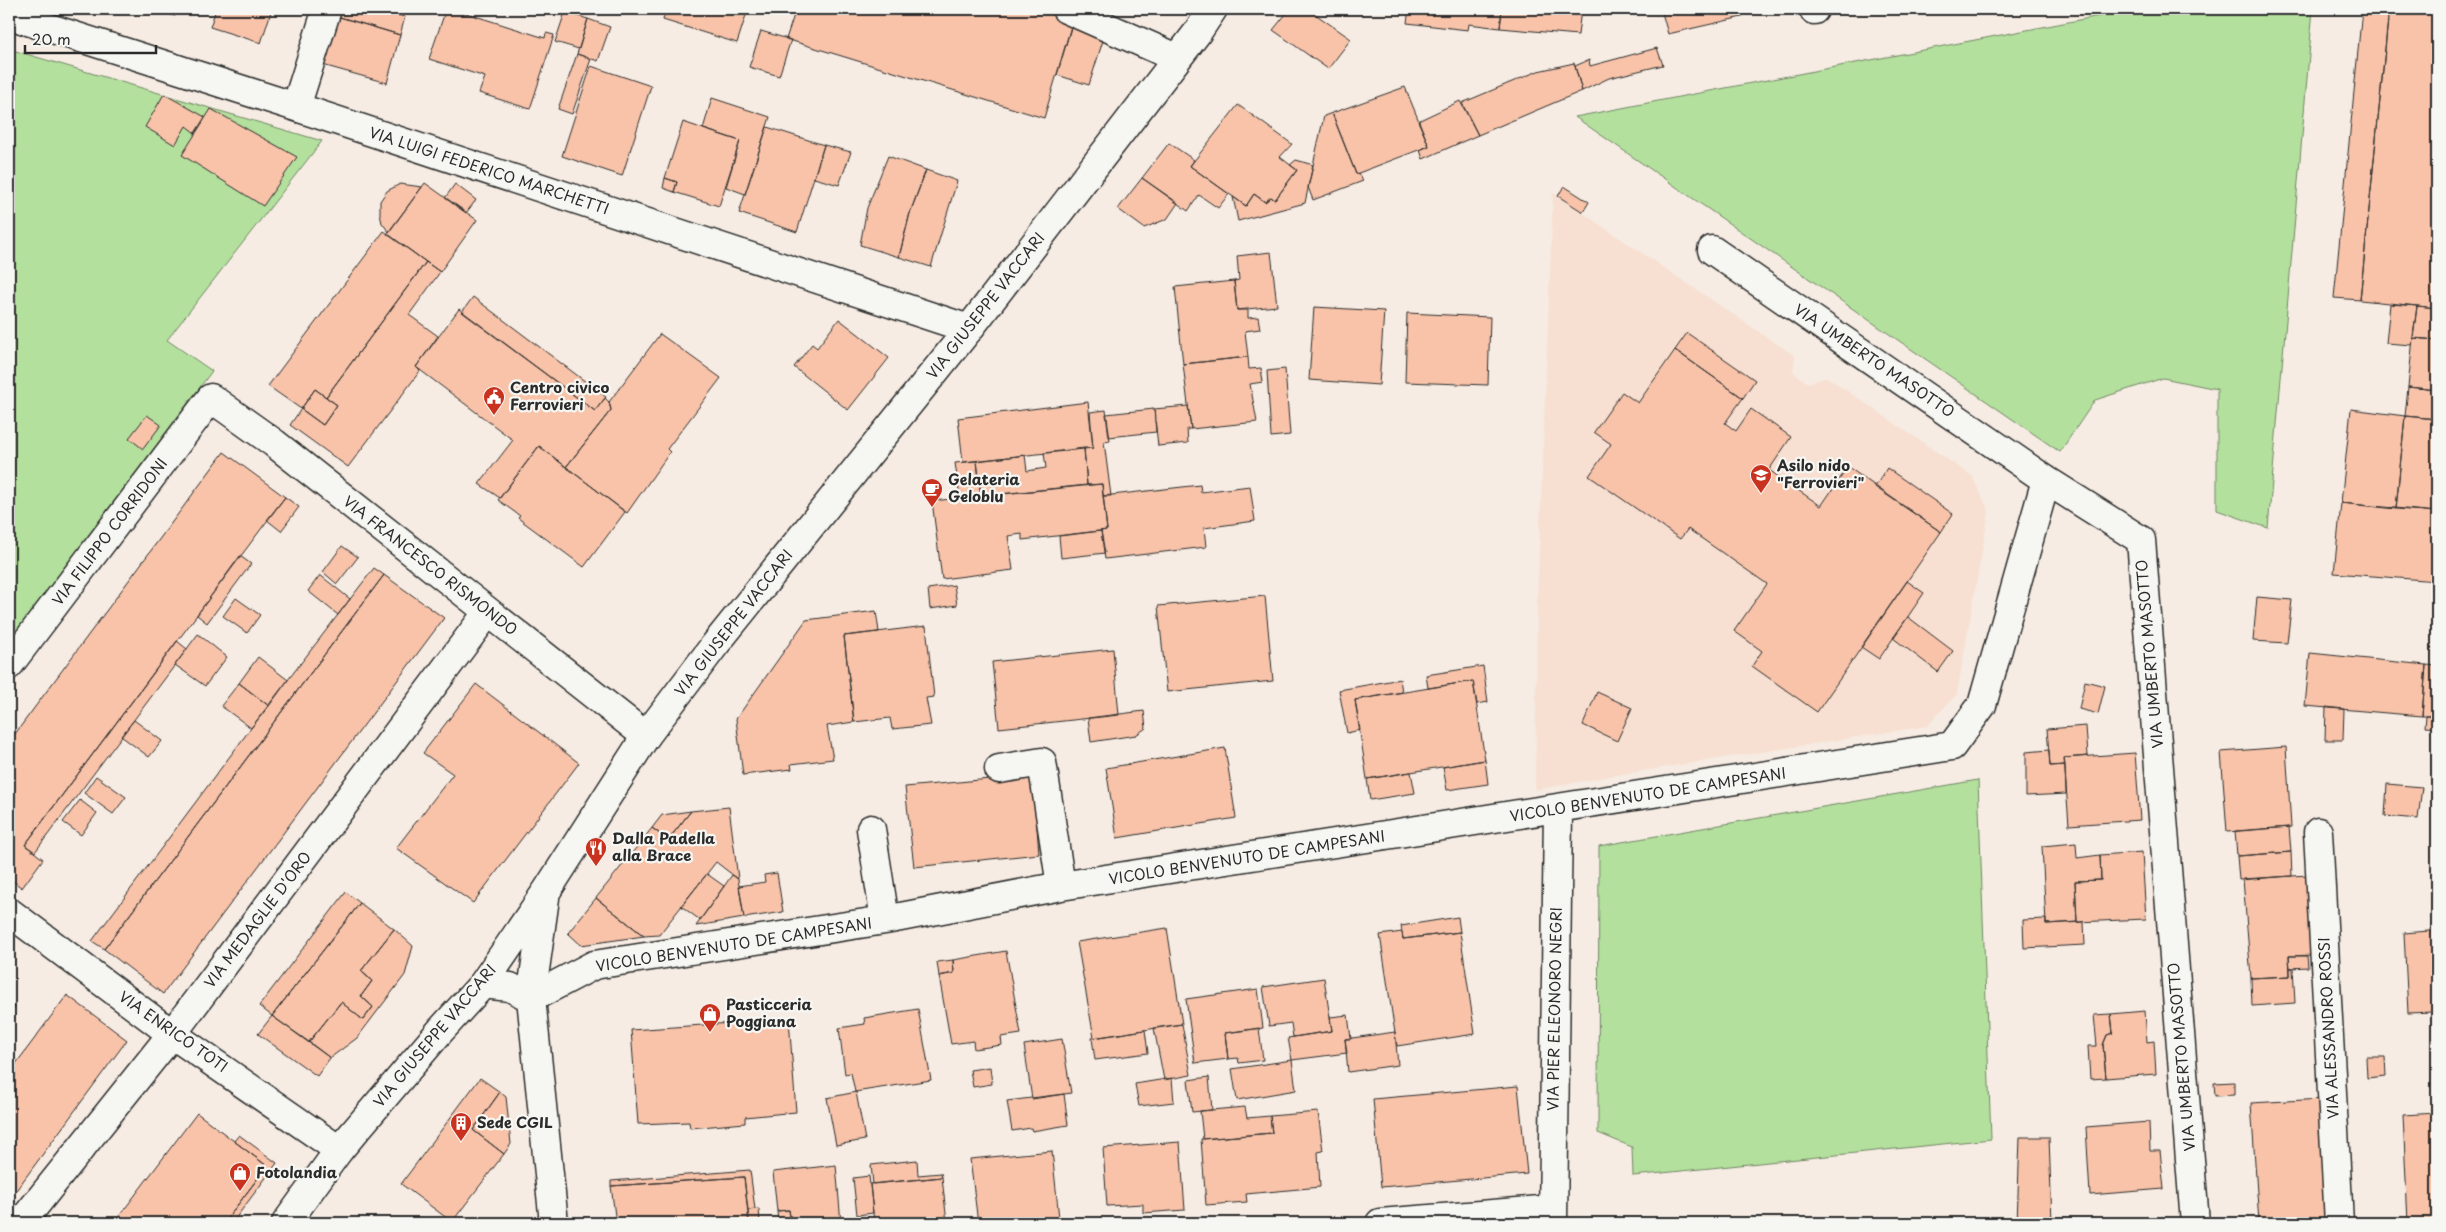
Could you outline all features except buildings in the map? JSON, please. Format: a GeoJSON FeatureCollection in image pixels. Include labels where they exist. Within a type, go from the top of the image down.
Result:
{"type":"FeatureCollection","features":[{"type":"Feature","properties":{"kind":"street"},"geometry":{"type":"LineString","coordinates":[[296,107],[327,9]]}},
{"type":"Feature","properties":{"kind":"street"},"geometry":{"type":"LineString","coordinates":[[1066,9],[1177,58]]}},
{"type":"Feature","properties":{"kind":"street","name":"VIA GIUSEPPE VACCARI"},"geometry":{"type":"LineString","coordinates":[[286,1223],[339,1150],[440,1030],[483,984],[546,892],[646,736],[714,646],[969,329],[1197,33],[1213,9]]}},
{"type":"Feature","properties":{"kind":"street","name":"VIA LUIGI FEDERICO MARCHETTI"},"geometry":{"type":"LineString","coordinates":[[9,15],[296,107],[969,329]]}},
{"type":"Feature","properties":{"kind":"street","name":"VIA UMBERTO MASOTTO"},"geometry":{"type":"LineString","coordinates":[[1712,250],[2046,480],[2141,540],[2195,1223]]}},
{"type":"Feature","properties":{"kind":"street","name":"VIA FRANCESCO RISMONDO"},"geometry":{"type":"LineString","coordinates":[[211,398],[274,443],[646,736]]}},
{"type":"Feature","properties":{"kind":"street","name":"VIA FILIPPO CORRIDONI"},"geometry":{"type":"LineString","coordinates":[[9,665],[211,398]]}},
{"type":"Feature","properties":{"kind":"street","name":"VICOLO BENVENUTO DE CAMPESANI"},"geometry":{"type":"LineString","coordinates":[[531,998],[594,965],[885,920],[1061,886],[1558,810],[1952,746],[1982,705],[2046,480]]}},
{"type":"Feature","properties":{"kind":"street","name":"VIA MEDAGLIE D'ORO"},"geometry":{"type":"LineString","coordinates":[[21,1223],[172,1034],[488,612]]}},
{"type":"Feature","properties":{"kind":"street"},"geometry":{"type":"LineString","coordinates":[[999,769],[1042,762],[1061,886]]}},
{"type":"Feature","properties":{"kind":"street","name":"VIA PIER ELEONORO NEGRI"},"geometry":{"type":"LineString","coordinates":[[1380,1223],[1553,1216],[1558,810]]}},
{"type":"Feature","properties":{"kind":"street","name":"VICOLO BENVENUTO DE CAMPESANI"},"geometry":{"type":"LineString","coordinates":[[871,829],[885,920]]}},
{"type":"Feature","properties":{"kind":"street","name":"VIA ALESSANDRO ROSSI"},"geometry":{"type":"LineString","coordinates":[[2318,832],[2339,1223]]}},
{"type":"Feature","properties":{"kind":"street"},"geometry":{"type":"LineString","coordinates":[[546,892],[531,998],[554,1223]]}},
{"type":"Feature","properties":{"kind":"street","name":"VIA ENRICO TOTI"},"geometry":{"type":"LineString","coordinates":[[9,912],[172,1034],[339,1150]]}},
{"type":"Feature","properties":{"kind":"street"},"geometry":{"type":"LineString","coordinates":[[483,984],[510,987],[531,998]]}},
{"type":"Feature","properties":{"kind":"shaded area","name":"Asilo nido \"Ferrovieri\""},"geometry":{"type":"Polygon","coordinates":[[[1553,193],[1795,356],[1793,372],[1808,383],[1827,377],[1972,476],[1989,511],[1957,694],[1927,726],[1617,775],[1535,790],[1537,600],[1553,193]]]}},
{"type":"Feature","properties":{"kind":"green space"},"geometry":{"type":"Polygon","coordinates":[[[2136,9],[2313,9],[2268,528],[2217,510],[2217,389],[2163,378],[2095,400],[2060,452],[1575,117],[2136,9]]]}},
{"type":"Feature","properties":{"kind":"green space"},"geometry":{"type":"Polygon","coordinates":[[[9,49],[322,141],[167,340],[212,371],[9,641],[9,49]]]}},
{"type":"Feature","properties":{"kind":"green space"},"geometry":{"type":"Polygon","coordinates":[[[1978,780],[1991,1139],[1633,1176],[1632,1147],[1598,1133],[1599,846],[1978,780]]]}},
{"type":"Feature","properties":{"kind":"place","name":"Centro civico Ferrovieri"},"geometry":{"type":"Point","coordinates":[494,416]}},
{"type":"Feature","properties":{"kind":"place","name":"Asilo nido \"Ferrovieri\""},"geometry":{"type":"Point","coordinates":[1761,494]}},
{"type":"Feature","properties":{"kind":"place","name":"Gelateria Geloblu"},"geometry":{"type":"Point","coordinates":[932,508]}},
{"type":"Feature","properties":{"kind":"place","name":"Dalla Padella alla Brace"},"geometry":{"type":"Point","coordinates":[596,867]}},
{"type":"Feature","properties":{"kind":"place","name":"Pasticceria Poggiana"},"geometry":{"type":"Point","coordinates":[710,1033]}},
{"type":"Feature","properties":{"kind":"place","name":"Sede CGIL"},"geometry":{"type":"Point","coordinates":[461,1142]}},
{"type":"Feature","properties":{"kind":"place","name":"Fotolandia"},"geometry":{"type":"Point","coordinates":[240,1192]}}]}
